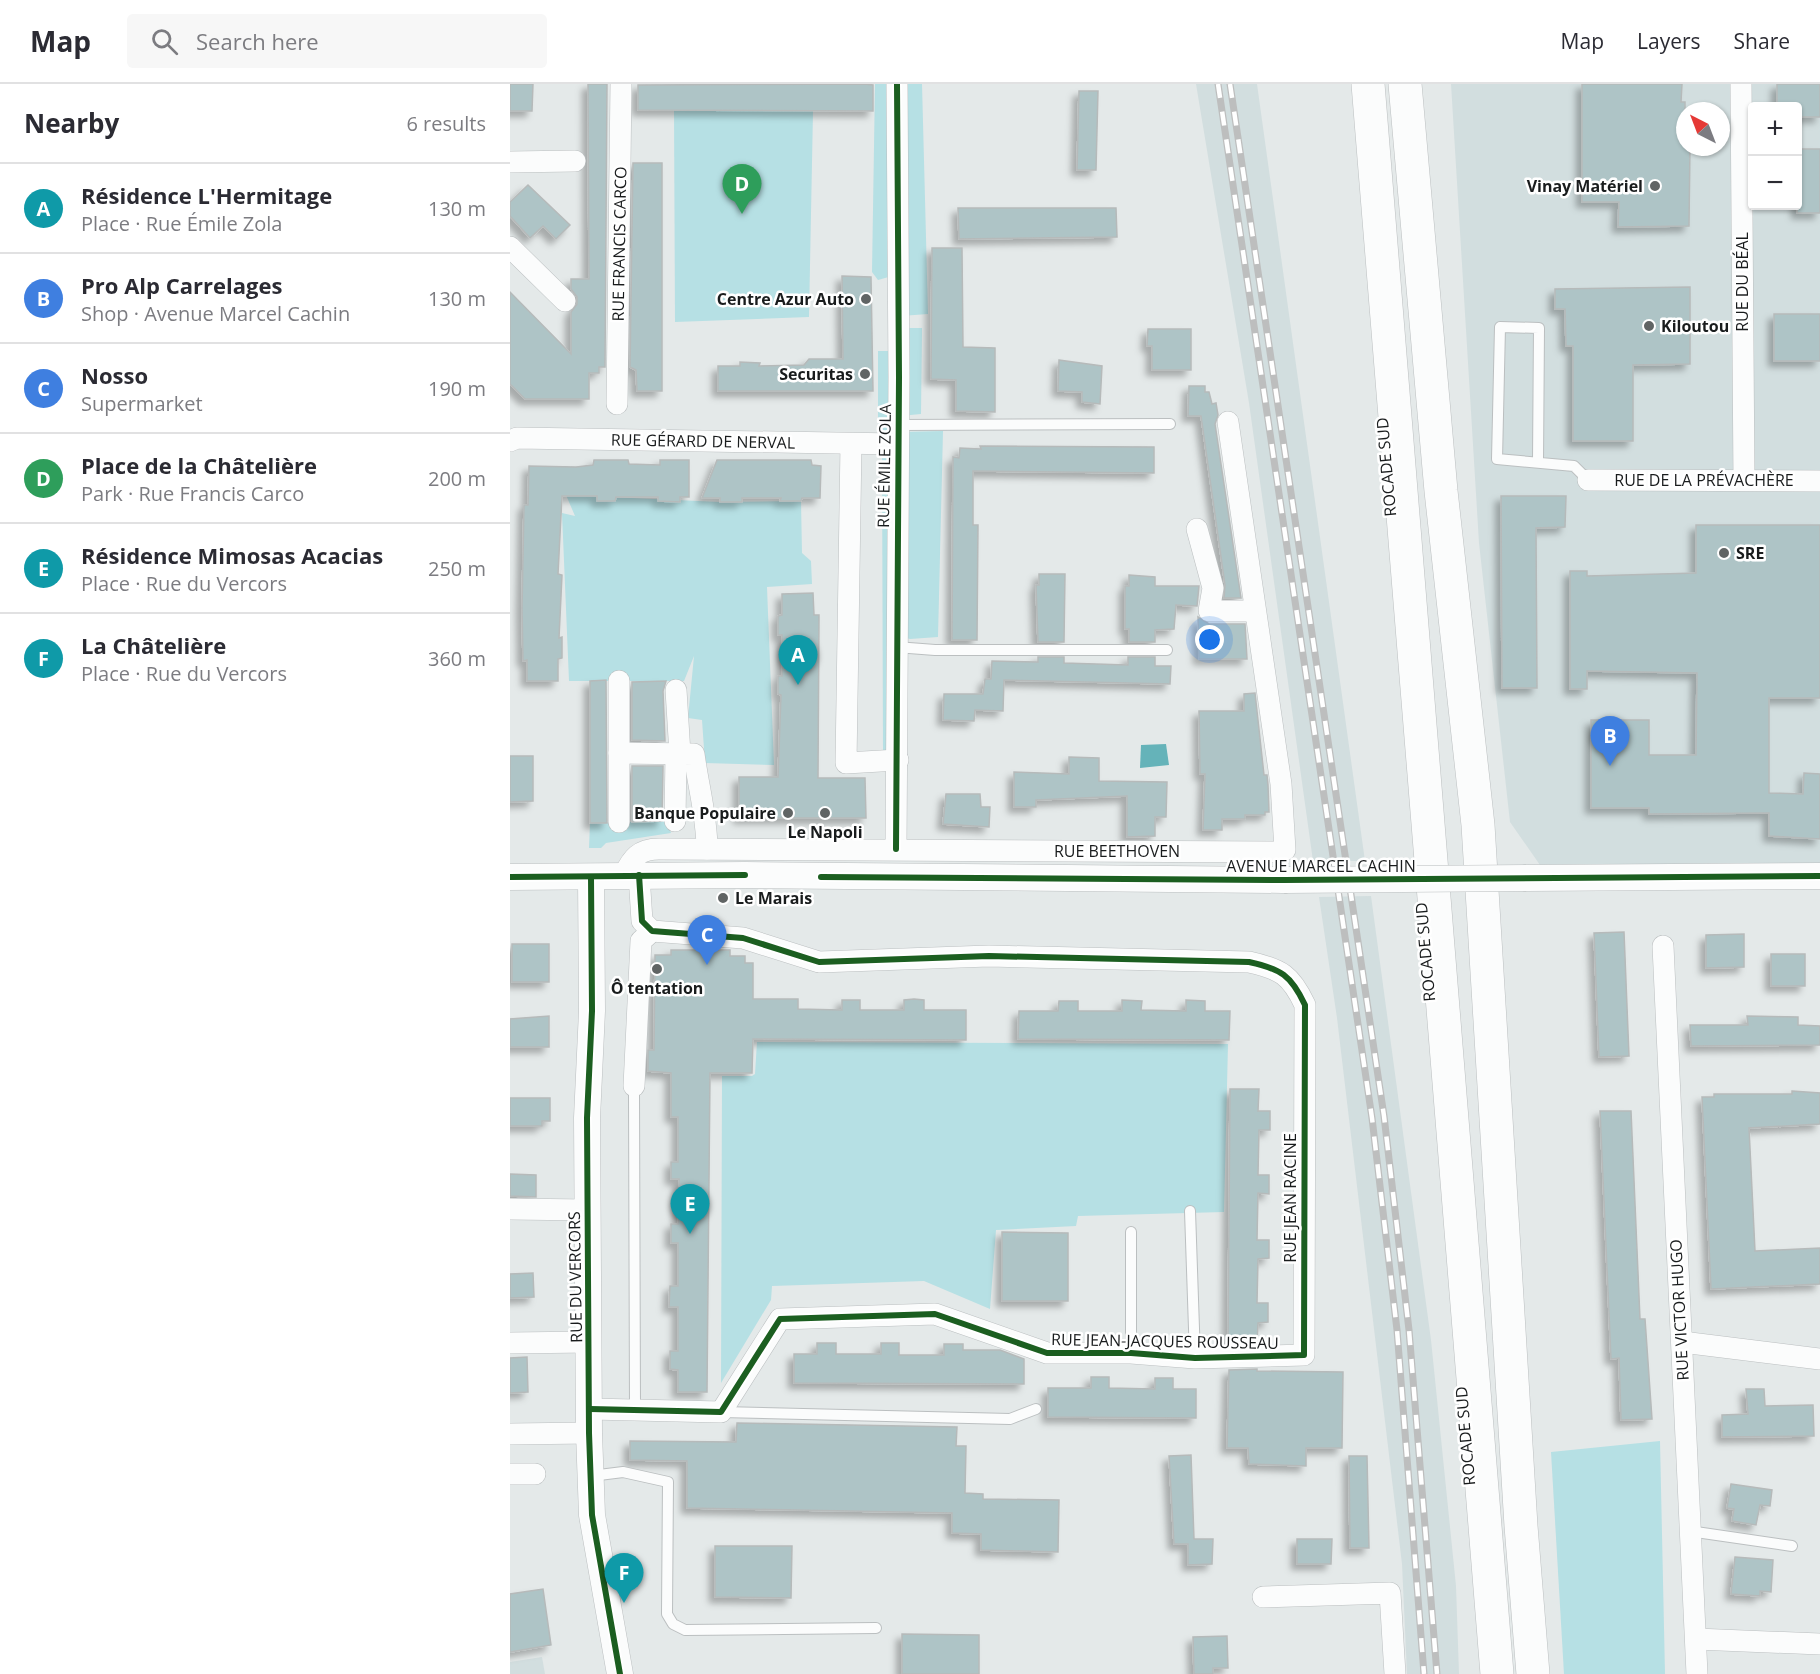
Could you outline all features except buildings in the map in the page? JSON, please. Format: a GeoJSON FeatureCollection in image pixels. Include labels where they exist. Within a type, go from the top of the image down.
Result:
{"type":"FeatureCollection","features":[{"type":"Feature","properties":{"kind":"highway"},"geometry":{"type":"LineString","coordinates":[[1352,84],[1385,298]]}},
{"type":"Feature","properties":{"kind":"highway","name":"ROCADE SUD"},"geometry":{"type":"LineString","coordinates":[[1368,84],[1497,1674]]}},
{"type":"Feature","properties":{"kind":"highway"},"geometry":{"type":"LineString","coordinates":[[1406,84],[1427,335],[1478,825],[1521,1526],[1533,1674]]}},
{"type":"Feature","properties":{"kind":"highway"},"geometry":{"type":"LineString","coordinates":[[1421,84],[1427,335]]}},
{"type":"Feature","properties":{"kind":"street","name":"RUE FRANCIS CARCO"},"geometry":{"type":"LineString","coordinates":[[617,404],[621,84]]}},
{"type":"Feature","properties":{"kind":"street","name":"RUE ÉMILE ZOLA"},"geometry":{"type":"LineString","coordinates":[[896,849],[898,760],[896,647],[897,84]]}},
{"type":"Feature","properties":{"kind":"street","name":"RUE DU BÉAL"},"geometry":{"type":"LineString","coordinates":[[1741,84],[1744,480]]}},
{"type":"Feature","properties":{"kind":"street"},"geometry":{"type":"LineString","coordinates":[[510,162],[575,161]]}},
{"type":"Feature","properties":{"kind":"street"},"geometry":{"type":"LineString","coordinates":[[510,247],[566,301]]}},
{"type":"Feature","properties":{"kind":"street","name":"RUE BEETHOVEN"},"geometry":{"type":"LineString","coordinates":[[632,875],[632,859],[640,852],[654,849],[1273,852],[1285,850],[1281,784],[1228,423]]}},
{"type":"Feature","properties":{"kind":"street","name":"RUE GÉRARD DE NERVAL"},"geometry":{"type":"LineString","coordinates":[[510,441],[517,438],[851,444],[897,434]]}},
{"type":"Feature","properties":{"kind":"street"},"geometry":{"type":"LineString","coordinates":[[851,444],[846,763],[898,760]]}},
{"type":"Feature","properties":{"kind":"street","name":"RUE DE LA PRÉVACHÈRE"},"geometry":{"type":"LineString","coordinates":[[1588,480],[1820,481]]}},
{"type":"Feature","properties":{"kind":"street"},"geometry":{"type":"LineString","coordinates":[[1197,529],[1213,588],[1209,611],[1254,611]]}},
{"type":"Feature","properties":{"kind":"street"},"geometry":{"type":"LineString","coordinates":[[618,822],[619,681]]}},
{"type":"Feature","properties":{"kind":"street"},"geometry":{"type":"LineString","coordinates":[[675,821],[678,754],[676,690]]}},
{"type":"Feature","properties":{"kind":"street"},"geometry":{"type":"LineString","coordinates":[[619,753],[694,754],[701,810],[706,824],[707,849]]}},
{"type":"Feature","properties":{"kind":"street"},"geometry":{"type":"LineString","coordinates":[[772,848],[772,875]]}},
{"type":"Feature","properties":{"kind":"street"},"geometry":{"type":"LineString","coordinates":[[632,875],[642,921],[652,931],[641,941],[634,1090]]}},
{"type":"Feature","properties":{"kind":"street","name":"AVENUE MARCEL CACHIN"},"geometry":{"type":"LineString","coordinates":[[510,877],[772,875],[1284,880],[1820,876]]}},
{"type":"Feature","properties":{"kind":"street","name":"RUE DU VERCORS"},"geometry":{"type":"LineString","coordinates":[[591,877],[592,1003],[587,1118],[587,1210],[592,1515],[620,1674]]}},
{"type":"Feature","properties":{"kind":"street","name":"RUE JEAN RACINE"},"geometry":{"type":"LineString","coordinates":[[652,931],[742,938],[819,962],[989,956],[1250,962],[1275,968],[1295,983],[1305,1005],[1304,1355]]}},
{"type":"Feature","properties":{"kind":"street","name":"RUE VICTOR HUGO"},"geometry":{"type":"LineString","coordinates":[[1663,946],[1678,1314],[1682,1342],[1697,1674]]}},
{"type":"Feature","properties":{"kind":"street"},"geometry":{"type":"LineString","coordinates":[[510,1209],[587,1210]]}},
{"type":"Feature","properties":{"kind":"street","name":"RUE JEAN-JACQUES ROUSSEAU"},"geometry":{"type":"LineString","coordinates":[[721,1412],[780,1319],[935,1314],[1047,1353],[1131,1353],[1194,1358],[1304,1355]]}},
{"type":"Feature","properties":{"kind":"street"},"geometry":{"type":"LineString","coordinates":[[510,1343],[589,1342]]}},
{"type":"Feature","properties":{"kind":"street"},"geometry":{"type":"LineString","coordinates":[[1682,1342],[1820,1359]]}},
{"type":"Feature","properties":{"kind":"street"},"geometry":{"type":"LineString","coordinates":[[510,1434],[589,1421],[635,1409],[721,1412]]}},
{"type":"Feature","properties":{"kind":"street"},"geometry":{"type":"LineString","coordinates":[[510,1474],[535,1474]]}},
{"type":"Feature","properties":{"kind":"street"},"geometry":{"type":"LineString","coordinates":[[1263,1597],[1390,1593],[1395,1674]]}},
{"type":"Feature","properties":{"kind":"street"},"geometry":{"type":"LineString","coordinates":[[1696,1639],[1820,1644]]}},
{"type":"Feature","properties":{"kind":"lane"},"geometry":{"type":"LineString","coordinates":[[1538,461],[1539,327],[1500,327],[1497,459],[1574,466],[1588,480]]}},
{"type":"Feature","properties":{"kind":"lane","name":"RUE ÉMILE ZOLA"},"geometry":{"type":"LineString","coordinates":[[897,434],[1170,424]]}},
{"type":"Feature","properties":{"kind":"lane"},"geometry":{"type":"LineString","coordinates":[[896,647],[934,650],[1167,650]]}},
{"type":"Feature","properties":{"kind":"lane"},"geometry":{"type":"LineString","coordinates":[[634,1090],[635,1409]]}},
{"type":"Feature","properties":{"kind":"lane"},"geometry":{"type":"LineString","coordinates":[[1190,1211],[1194,1358]]}},
{"type":"Feature","properties":{"kind":"lane"},"geometry":{"type":"LineString","coordinates":[[1131,1232],[1131,1353]]}},
{"type":"Feature","properties":{"kind":"lane"},"geometry":{"type":"LineString","coordinates":[[721,1412],[1010,1419],[1036,1409]]}},
{"type":"Feature","properties":{"kind":"lane"},"geometry":{"type":"LineString","coordinates":[[591,1476],[623,1472],[668,1482],[666,1614],[673,1624],[685,1630],[876,1628]]}},
{"type":"Feature","properties":{"kind":"lane"},"geometry":{"type":"LineString","coordinates":[[1689,1531],[1792,1546]]}},
{"type":"Feature","properties":{"kind":"shaded area"},"geometry":{"type":"Polygon","coordinates":[[[875,84],[891,84],[892,276],[878,280],[872,272],[875,84]]]}},
{"type":"Feature","properties":{"kind":"shaded area"},"geometry":{"type":"Polygon","coordinates":[[[901,84],[922,84],[928,314],[901,316],[901,84]]]}},
{"type":"Feature","properties":{"kind":"shaded area"},"geometry":{"type":"Polygon","coordinates":[[[1196,84],[1257,84],[1365,861],[1313,861],[1249,403],[1196,84]]]}},
{"type":"Feature","properties":{"kind":"shaded area"},"geometry":{"type":"Polygon","coordinates":[[[1451,84],[1820,84],[1820,876],[1549,878],[1510,822],[1479,543],[1451,84]]]}},
{"type":"Feature","properties":{"kind":"shaded area"},"geometry":{"type":"Polygon","coordinates":[[[674,110],[813,111],[809,317],[675,322],[674,110]]]}},
{"type":"Feature","properties":{"kind":"shaded area"},"geometry":{"type":"Polygon","coordinates":[[[901,328],[922,328],[921,414],[900,416],[901,328]]]}},
{"type":"Feature","properties":{"kind":"shaded area"},"geometry":{"type":"Polygon","coordinates":[[[878,351],[893,351],[891,431],[878,432],[878,351]]]}},
{"type":"Feature","properties":{"kind":"shaded area"},"geometry":{"type":"Polygon","coordinates":[[[943,431],[938,637],[910,639],[900,636],[900,432],[943,431]]]}},
{"type":"Feature","properties":{"kind":"shaded area"},"geometry":{"type":"Polygon","coordinates":[[[893,449],[893,753],[883,754],[882,451],[893,449]]]}},
{"type":"Feature","properties":{"kind":"shaded area"},"geometry":{"type":"Polygon","coordinates":[[[566,495],[720,502],[801,501],[802,553],[811,561],[812,584],[767,587],[774,765],[705,763],[702,720],[688,718],[694,656],[684,681],[569,681],[562,513],[575,516],[566,495]]]}},
{"type":"Feature","properties":{"kind":"shaded area"},"geometry":{"type":"Polygon","coordinates":[[[667,821],[671,833],[606,843],[601,848],[589,848],[590,823],[667,821]]]}},
{"type":"Feature","properties":{"kind":"shaded area"},"geometry":{"type":"Polygon","coordinates":[[[1371,896],[1431,1340],[1456,1586],[1459,1674],[1407,1674],[1402,1564],[1337,1018],[1319,897],[1371,896]]]}},
{"type":"Feature","properties":{"kind":"shaded area"},"geometry":{"type":"Polygon","coordinates":[[[757,1042],[1228,1044],[1224,1212],[1078,1216],[1076,1226],[996,1230],[990,1309],[924,1281],[772,1286],[771,1300],[721,1383],[722,1076],[752,1076],[755,1074],[757,1042]]]}},
{"type":"Feature","properties":{"kind":"shaded area"},"geometry":{"type":"Polygon","coordinates":[[[1660,1441],[1665,1674],[1564,1674],[1551,1452],[1660,1441]]]}},
{"type":"Feature","properties":{"kind":"shaded area"},"geometry":{"type":"Polygon","coordinates":[[[542,1657],[545,1674],[510,1674],[510,1662],[542,1657]]]}},
{"type":"Feature","properties":{"kind":"water"},"geometry":{"type":"Polygon","coordinates":[[[1166,744],[1169,765],[1140,768],[1141,745],[1166,744]]]}},
{"type":"Feature","properties":{"kind":"railway"},"geometry":{"type":"LineString","coordinates":[[1218,84],[1372,1118],[1397,1330],[1424,1674]]}},
{"type":"Feature","properties":{"kind":"railway"},"geometry":{"type":"LineString","coordinates":[[1230,84],[1384,1116],[1409,1330],[1437,1674]]}},
{"type":"Feature","properties":{"kind":"cycle path"},"geometry":{"type":"LineString","coordinates":[[896,849],[899,377],[897,84]]}},
{"type":"Feature","properties":{"kind":"cycle path"},"geometry":{"type":"LineString","coordinates":[[590,1409],[721,1412],[780,1319],[935,1314],[1047,1353],[1131,1353],[1195,1358],[1304,1355],[1305,1005],[1295,987],[1284,975],[1269,967],[1249,962],[989,956],[819,962],[743,938],[652,931],[642,921],[639,875]]}},
{"type":"Feature","properties":{"kind":"cycle path"},"geometry":{"type":"LineString","coordinates":[[510,877],[745,875]]}},
{"type":"Feature","properties":{"kind":"cycle path"},"geometry":{"type":"LineString","coordinates":[[821,877],[1284,880],[1820,876]]}},
{"type":"Feature","properties":{"kind":"cycle path"},"geometry":{"type":"LineString","coordinates":[[591,877],[592,1011],[587,1118],[589,1433],[592,1515],[620,1674]]}},
{"type":"Feature","properties":{"kind":"place","name":"Vinay Matériel"},"geometry":{"type":"Point","coordinates":[1655,186]}},
{"type":"Feature","properties":{"kind":"place","name":"Place de la Châtelière"},"geometry":{"type":"Point","coordinates":[742,214]}},
{"type":"Feature","properties":{"kind":"place","name":"Centre Azur Auto"},"geometry":{"type":"Point","coordinates":[866,299]}},
{"type":"Feature","properties":{"kind":"place","name":"Kiloutou"},"geometry":{"type":"Point","coordinates":[1649,326]}},
{"type":"Feature","properties":{"kind":"place","name":"Securitas"},"geometry":{"type":"Point","coordinates":[865,374]}},
{"type":"Feature","properties":{"kind":"place","name":"SRE"},"geometry":{"type":"Point","coordinates":[1724,553]}},
{"type":"Feature","properties":{"kind":"place","name":"Résidence L'Hermitage"},"geometry":{"type":"Point","coordinates":[798,685]}},
{"type":"Feature","properties":{"kind":"place","name":"Pro Alp Carrelages"},"geometry":{"type":"Point","coordinates":[1610,766]}},
{"type":"Feature","properties":{"kind":"place","name":"Banque Populaire"},"geometry":{"type":"Point","coordinates":[788,813]}},
{"type":"Feature","properties":{"kind":"place","name":"Le Napoli"},"geometry":{"type":"Point","coordinates":[825,813]}},
{"type":"Feature","properties":{"kind":"place","name":"Le Marais"},"geometry":{"type":"Point","coordinates":[723,898]}},
{"type":"Feature","properties":{"kind":"place","name":"Nosso"},"geometry":{"type":"Point","coordinates":[707,965]}},
{"type":"Feature","properties":{"kind":"place","name":"Ô tentation"},"geometry":{"type":"Point","coordinates":[657,969]}},
{"type":"Feature","properties":{"kind":"place","name":"Résidence Mimosas Acacias"},"geometry":{"type":"Point","coordinates":[690,1234]}},
{"type":"Feature","properties":{"kind":"place","name":"La Châtelière"},"geometry":{"type":"Point","coordinates":[624,1603]}}]}
